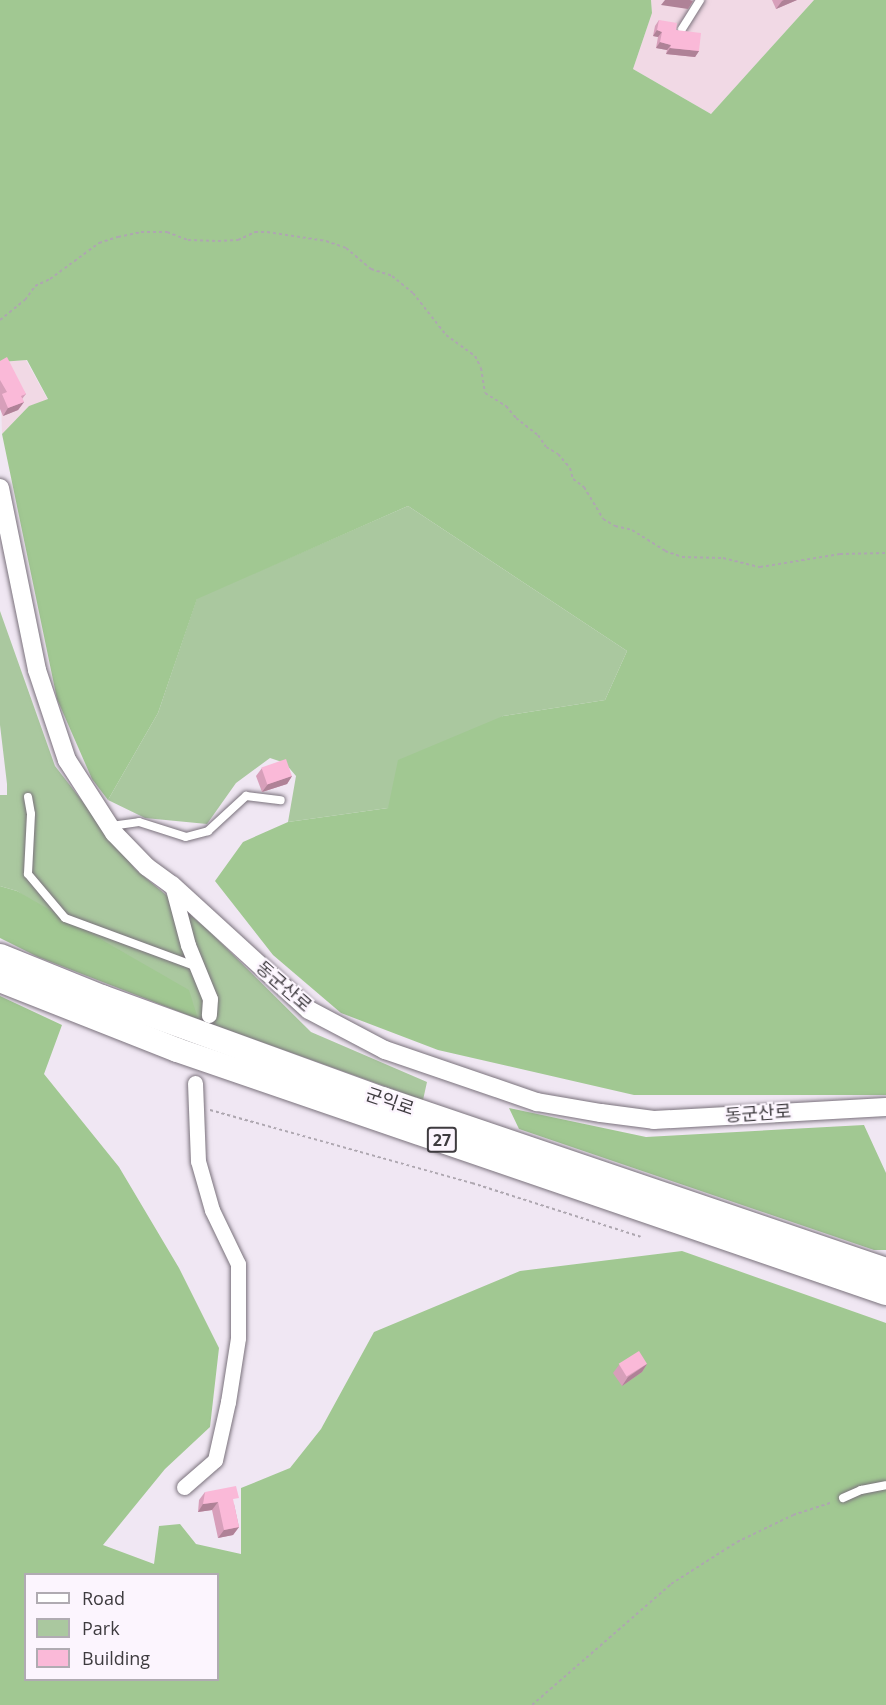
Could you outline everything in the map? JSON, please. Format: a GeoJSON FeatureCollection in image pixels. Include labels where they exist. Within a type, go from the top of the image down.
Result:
{"type":"FeatureCollection","features":[{"type":"Feature","properties":{"kind":"highway","name":"군익로"},"geometry":{"type":"LineString","coordinates":[[0,956],[102,997],[383,1099],[886,1270]]}},
{"type":"Feature","properties":{"kind":"highway","name":"군익로"},"geometry":{"type":"LineString","coordinates":[[0,980],[177,1050],[886,1293]]}},
{"type":"Feature","properties":{"kind":"street","name":"동군산로"},"geometry":{"type":"LineString","coordinates":[[0,488],[37,670],[67,760],[109,826],[147,867],[172,885],[309,1010],[385,1050],[537,1102],[654,1120],[886,1107]]}},
{"type":"Feature","properties":{"kind":"street"},"geometry":{"type":"LineString","coordinates":[[172,885],[188,945],[210,999],[209,1014]]}},
{"type":"Feature","properties":{"kind":"street"},"geometry":{"type":"LineString","coordinates":[[184,1487],[215,1460],[228,1402],[238,1338],[238,1264],[212,1210],[198,1161],[195,1083]]}},
{"type":"Feature","properties":{"kind":"lane"},"geometry":{"type":"LineString","coordinates":[[682,29],[700,0]]}},
{"type":"Feature","properties":{"kind":"lane"},"geometry":{"type":"LineString","coordinates":[[109,826],[139,822],[186,837],[208,831],[246,796],[281,800]]}},
{"type":"Feature","properties":{"kind":"lane"},"geometry":{"type":"LineString","coordinates":[[28,797],[31,814],[27,874],[65,918],[196,966]]}},
{"type":"Feature","properties":{"kind":"lane"},"geometry":{"type":"LineString","coordinates":[[843,1498],[861,1490],[886,1485]]}},
{"type":"Feature","properties":{"kind":"path"},"geometry":{"type":"LineString","coordinates":[[0,320],[25,300],[35,286],[50,279],[99,243],[118,237],[141,232],[167,232],[188,240],[218,242],[238,240],[255,232],[267,232],[326,241],[346,248],[371,269],[392,276],[413,293],[446,335],[475,356],[481,368],[485,393],[506,406],[516,418],[538,435],[546,447],[558,454],[570,468],[573,479],[584,487],[603,519],[615,526],[632,530],[664,551],[682,557],[723,558],[760,567],[840,554],[886,553]]}},
{"type":"Feature","properties":{"kind":"path"},"geometry":{"type":"LineString","coordinates":[[196,1106],[471,1184],[641,1237]]}},
{"type":"Feature","properties":{"kind":"path"},"geometry":{"type":"LineString","coordinates":[[532,1705],[671,1584],[737,1542],[793,1515],[843,1498]]}},
{"type":"Feature","properties":{"kind":"shaded area"},"geometry":{"type":"Polygon","coordinates":[[[651,0],[814,0],[711,114],[633,69],[652,13],[651,0]]]}},
{"type":"Feature","properties":{"kind":"shaded area"},"geometry":{"type":"Polygon","coordinates":[[[26,360],[48,400],[29,406],[2,434],[0,362],[26,360]]]}},
{"type":"Feature","properties":{"kind":"green space"},"geometry":{"type":"Polygon","coordinates":[[[0,0],[651,0],[652,13],[633,69],[711,114],[814,0],[886,0],[886,1095],[634,1095],[438,1050],[341,1013],[273,955],[215,881],[243,842],[288,822],[388,808],[398,760],[503,716],[605,700],[627,651],[408,506],[197,599],[158,713],[108,800],[92,779],[57,699],[2,434],[29,406],[48,399],[27,360],[0,362],[0,0]]]}},
{"type":"Feature","properties":{"kind":"green space"},"geometry":{"type":"Polygon","coordinates":[[[408,506],[627,651],[605,700],[503,716],[388,808],[288,822],[296,776],[285,763],[270,758],[236,783],[207,824],[145,818],[108,800],[158,713],[197,598],[408,506]]]}},
{"type":"Feature","properties":{"kind":"green space"},"geometry":{"type":"Polygon","coordinates":[[[0,611],[55,766],[135,869],[207,929],[311,1032],[427,1082],[423,1100],[198,1019],[17,891],[0,886],[0,795],[7,795],[7,784],[0,725],[0,611]]]}},
{"type":"Feature","properties":{"kind":"green space"},"geometry":{"type":"Polygon","coordinates":[[[0,886],[17,891],[189,990],[198,1019],[38,957],[0,938],[0,886]]]}},
{"type":"Feature","properties":{"kind":"green space"},"geometry":{"type":"Polygon","coordinates":[[[0,996],[62,1025],[44,1074],[119,1167],[179,1268],[219,1348],[210,1427],[165,1469],[103,1545],[154,1564],[159,1526],[180,1524],[196,1544],[241,1554],[241,1488],[290,1468],[321,1429],[374,1332],[520,1271],[682,1251],[886,1323],[886,1705],[0,1705],[0,996]]]}},
{"type":"Feature","properties":{"kind":"green space"},"geometry":{"type":"Polygon","coordinates":[[[509,1108],[646,1137],[864,1125],[886,1173],[886,1250],[874,1250],[519,1129],[509,1108]]]}},
{"type":"Feature","properties":{"kind":"building"},"geometry":{"type":"Polygon","coordinates":[[[659,20],[677,23],[676,30],[701,33],[699,51],[670,48],[671,45],[660,42],[662,32],[657,30],[659,20]]]}},
{"type":"Feature","properties":{"kind":"building"},"geometry":{"type":"Polygon","coordinates":[[[7,357],[26,394],[21,396],[24,402],[8,408],[2,394],[7,392],[0,380],[0,361],[7,357]]]}},
{"type":"Feature","properties":{"kind":"building"},"geometry":{"type":"Polygon","coordinates":[[[286,759],[292,776],[267,784],[261,767],[286,759]]]}},
{"type":"Feature","properties":{"kind":"building"},"geometry":{"type":"Polygon","coordinates":[[[639,1351],[647,1364],[627,1376],[619,1364],[639,1351]]]}},
{"type":"Feature","properties":{"kind":"building"},"geometry":{"type":"Polygon","coordinates":[[[236,1486],[239,1498],[233,1499],[239,1527],[224,1530],[218,1502],[203,1504],[205,1492],[236,1486]]]}}]}
